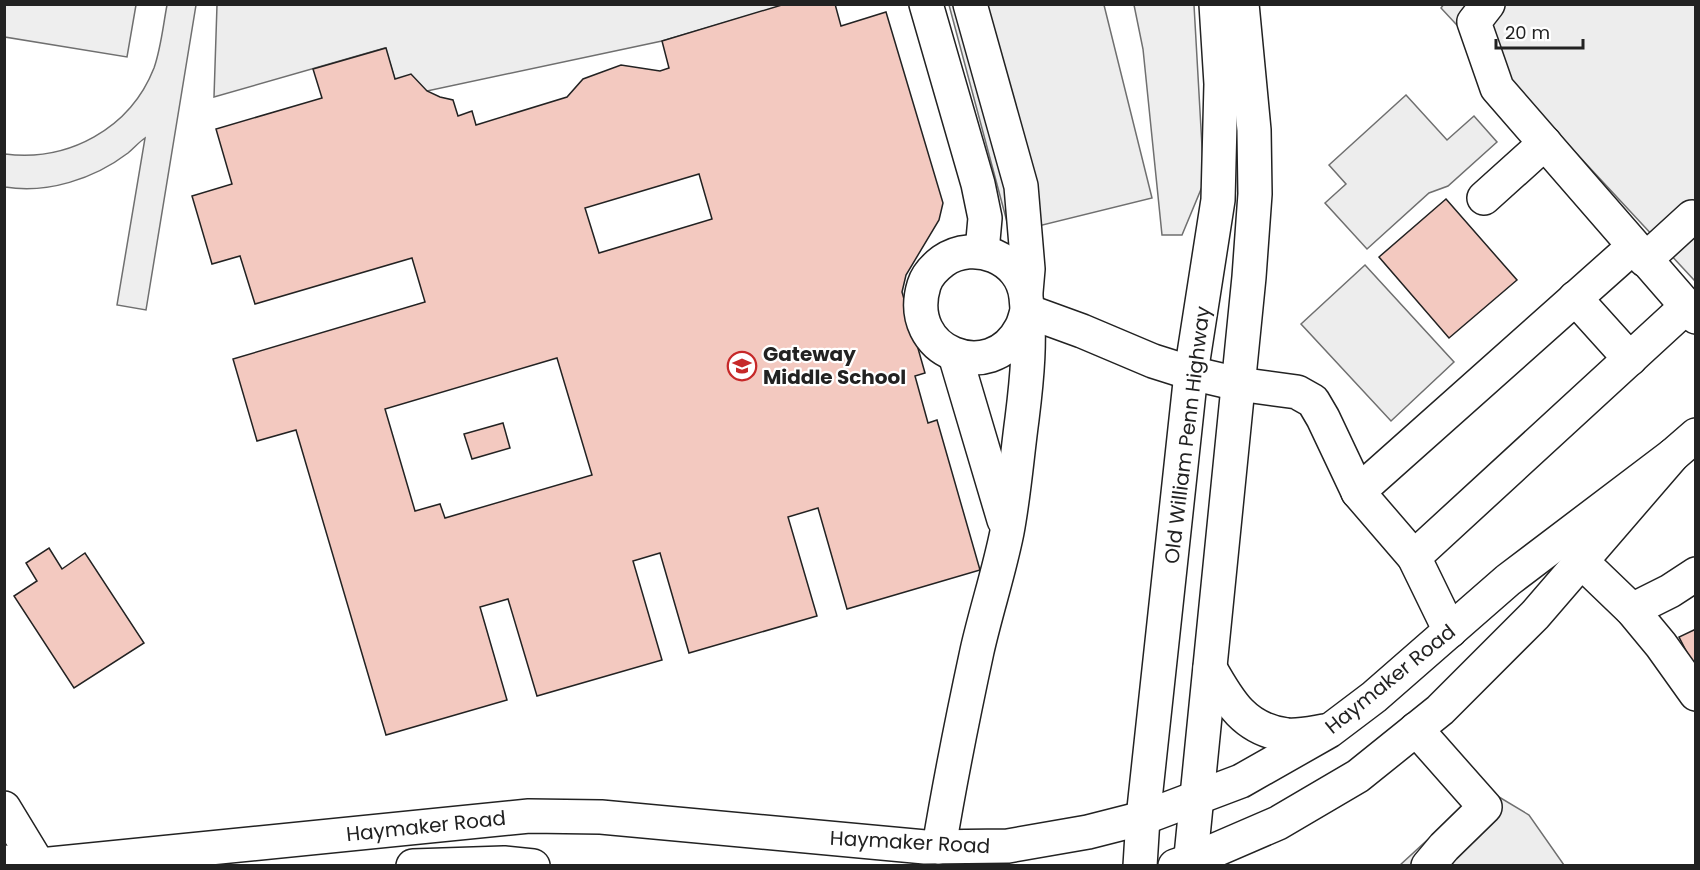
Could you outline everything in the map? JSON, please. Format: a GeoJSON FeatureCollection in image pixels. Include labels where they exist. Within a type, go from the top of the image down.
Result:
{"type":"FeatureCollection","features":[{"type":"Feature","properties":{"kind":"main road"},"geometry":{"type":"LineString","coordinates":[[926,4],[978,184],[985,218],[982,251]]}},
{"type":"Feature","properties":{"kind":"main road"},"geometry":{"type":"LineString","coordinates":[[939,847],[965,707],[1007,530],[1028,368],[1026,303],[1028,269],[1022,186],[970,4]]}},
{"type":"Feature","properties":{"kind":"main road","name":"Old William Penn Highway"},"geometry":{"type":"LineString","coordinates":[[1140,866],[1143,818],[1191,373],[1218,200],[1221,84],[1216,4]]}},
{"type":"Feature","properties":{"kind":"main road"},"geometry":{"type":"LineString","coordinates":[[1185,864],[1197,799],[1249,278],[1255,194],[1254,130],[1242,4]]}},
{"type":"Feature","properties":{"kind":"main road"},"geometry":{"type":"LineString","coordinates":[[1414,557],[1630,359],[1691,312],[1497,88],[1474,22],[1488,4]]}},
{"type":"Feature","properties":{"kind":"main road"},"geometry":{"type":"LineString","coordinates":[[1484,198],[1545,143]]}},
{"type":"Feature","properties":{"kind":"main road"},"geometry":{"type":"LineString","coordinates":[[981,199],[1022,186]]}},
{"type":"Feature","properties":{"kind":"main road"},"geometry":{"type":"LineString","coordinates":[[1358,492],[1575,298],[1692,217]]}},
{"type":"Feature","properties":{"kind":"main road"},"geometry":{"type":"LineString","coordinates":[[965,251],[982,251],[997,256],[1011,266],[1021,279],[1026,303],[1022,327],[1013,341],[1000,351],[986,357],[970,358],[955,355],[939,346],[928,333],[921,316],[920,298],[925,282],[935,267],[949,256],[965,251]]}},
{"type":"Feature","properties":{"kind":"main road"},"geometry":{"type":"LineString","coordinates":[[1575,298],[1630,359]]}},
{"type":"Feature","properties":{"kind":"main road"},"geometry":{"type":"LineString","coordinates":[[1026,303],[1082,331],[1153,361],[1238,384],[1297,392],[1313,401],[1358,492],[1414,557],[1449,632]]}},
{"type":"Feature","properties":{"kind":"main road"},"geometry":{"type":"LineString","coordinates":[[955,355],[1007,530]]}},
{"type":"Feature","properties":{"kind":"main road","name":"Haymaker Road"},"geometry":{"type":"LineString","coordinates":[[1185,864],[1278,823],[1358,776],[1440,710],[1535,615],[1684,445]]}},
{"type":"Feature","properties":{"kind":"main road","name":"Haymaker Road"},"geometry":{"type":"LineString","coordinates":[[4,862],[34,865],[106,862],[529,816],[601,817],[939,847],[1008,846],[1088,832],[1143,818],[1241,781],[1329,731],[1374,697],[1508,580],[1684,445]]}},
{"type":"Feature","properties":{"kind":"main road"},"geometry":{"type":"LineString","coordinates":[[1581,561],[1632,610],[1661,645],[1695,694]]}},
{"type":"Feature","properties":{"kind":"main road"},"geometry":{"type":"LineString","coordinates":[[1632,610],[1670,591],[1695,574]]}},
{"type":"Feature","properties":{"kind":"main road"},"geometry":{"type":"LineString","coordinates":[[1210,668],[1226,697],[1236,710],[1251,723],[1270,731],[1289,735],[1329,731]]}},
{"type":"Feature","properties":{"kind":"main road"},"geometry":{"type":"LineString","coordinates":[[1416,729],[1485,807],[1428,866]]}},
{"type":"Feature","properties":{"kind":"main road"},"geometry":{"type":"LineString","coordinates":[[4,807],[34,865]]}},
{"type":"Feature","properties":{"kind":"main road","name":"Haymaker Road"},"geometry":{"type":"LineString","coordinates":[[413,866],[504,863],[533,866]]}},
{"type":"Feature","properties":{"kind":"shaded area"},"geometry":{"type":"Polygon","coordinates":[[[1444,4],[1695,5],[1695,281],[1441,8],[1444,4]]]}},
{"type":"Feature","properties":{"kind":"shaded area"},"geometry":{"type":"Polygon","coordinates":[[[4,5],[136,5],[127,57],[5,37],[4,5]]]}},
{"type":"Feature","properties":{"kind":"shaded area"},"geometry":{"type":"Polygon","coordinates":[[[167,5],[196,5],[146,310],[117,305],[145,138],[115,162],[85,177],[37,188],[5,187],[5,154],[51,153],[94,137],[113,124],[143,90],[154,68],[167,5]]]}},
{"type":"Feature","properties":{"kind":"shaded area"},"geometry":{"type":"Polygon","coordinates":[[[217,5],[785,5],[662,41],[427,91],[395,79],[385,48],[214,97],[217,5]]]}},
{"type":"Feature","properties":{"kind":"shaded area"},"geometry":{"type":"Polygon","coordinates":[[[949,5],[1104,5],[1152,198],[1010,233],[949,5]]]}},
{"type":"Feature","properties":{"kind":"shaded area"},"geometry":{"type":"Polygon","coordinates":[[[1134,5],[1194,5],[1204,182],[1182,235],[1162,235],[1143,49],[1134,5]]]}},
{"type":"Feature","properties":{"kind":"shaded area"},"geometry":{"type":"Polygon","coordinates":[[[1406,95],[1447,140],[1474,116],[1497,142],[1448,186],[1429,193],[1367,249],[1325,203],[1346,184],[1329,165],[1406,95]]]}},
{"type":"Feature","properties":{"kind":"shaded area"},"geometry":{"type":"Polygon","coordinates":[[[1365,265],[1454,362],[1391,421],[1301,324],[1365,265]]]}},
{"type":"Feature","properties":{"kind":"shaded area"},"geometry":{"type":"Polygon","coordinates":[[[1484,788],[1529,815],[1564,865],[1399,866],[1484,788]]]}},
{"type":"Feature","properties":{"kind":"building","name":"Gateway Middle School"},"geometry":{"type":"Polygon","coordinates":[[[785,4],[835,4],[841,26],[886,12],[943,203],[939,220],[906,275],[902,292],[925,373],[915,376],[928,423],[937,420],[980,570],[847,609],[818,508],[788,517],[817,616],[689,653],[660,553],[633,561],[662,660],[537,696],[508,599],[480,607],[507,700],[386,735],[296,430],[257,441],[233,359],[425,302],[412,258],[255,304],[240,256],[212,264],[192,196],[232,184],[216,129],[322,98],[313,69],[386,48],[395,79],[411,74],[427,91],[453,100],[458,116],[472,111],[476,125],[567,97],[583,79],[621,65],[660,71],[669,68],[662,41],[785,4]],[[699,174],[585,208],[599,253],[712,219],[699,174]],[[557,358],[385,409],[415,511],[440,504],[445,518],[592,475],[557,358]]]}},
{"type":"Feature","properties":{"kind":"building"},"geometry":{"type":"Polygon","coordinates":[[[1446,199],[1517,280],[1449,338],[1379,257],[1446,199]]]}},
{"type":"Feature","properties":{"kind":"building"},"geometry":{"type":"Polygon","coordinates":[[[503,423],[510,448],[472,459],[464,434],[503,423]]]}},
{"type":"Feature","properties":{"kind":"building"},"geometry":{"type":"Polygon","coordinates":[[[49,548],[62,569],[85,553],[144,643],[74,688],[14,596],[37,581],[26,563],[49,548]]]}},
{"type":"Feature","properties":{"kind":"building"},"geometry":{"type":"Polygon","coordinates":[[[1696,629],[1696,670],[1679,637],[1696,629]]]}},
{"type":"Feature","properties":{"kind":"place","name":"Gateway Middle School"},"geometry":{"type":"Point","coordinates":[742,366]}}]}
